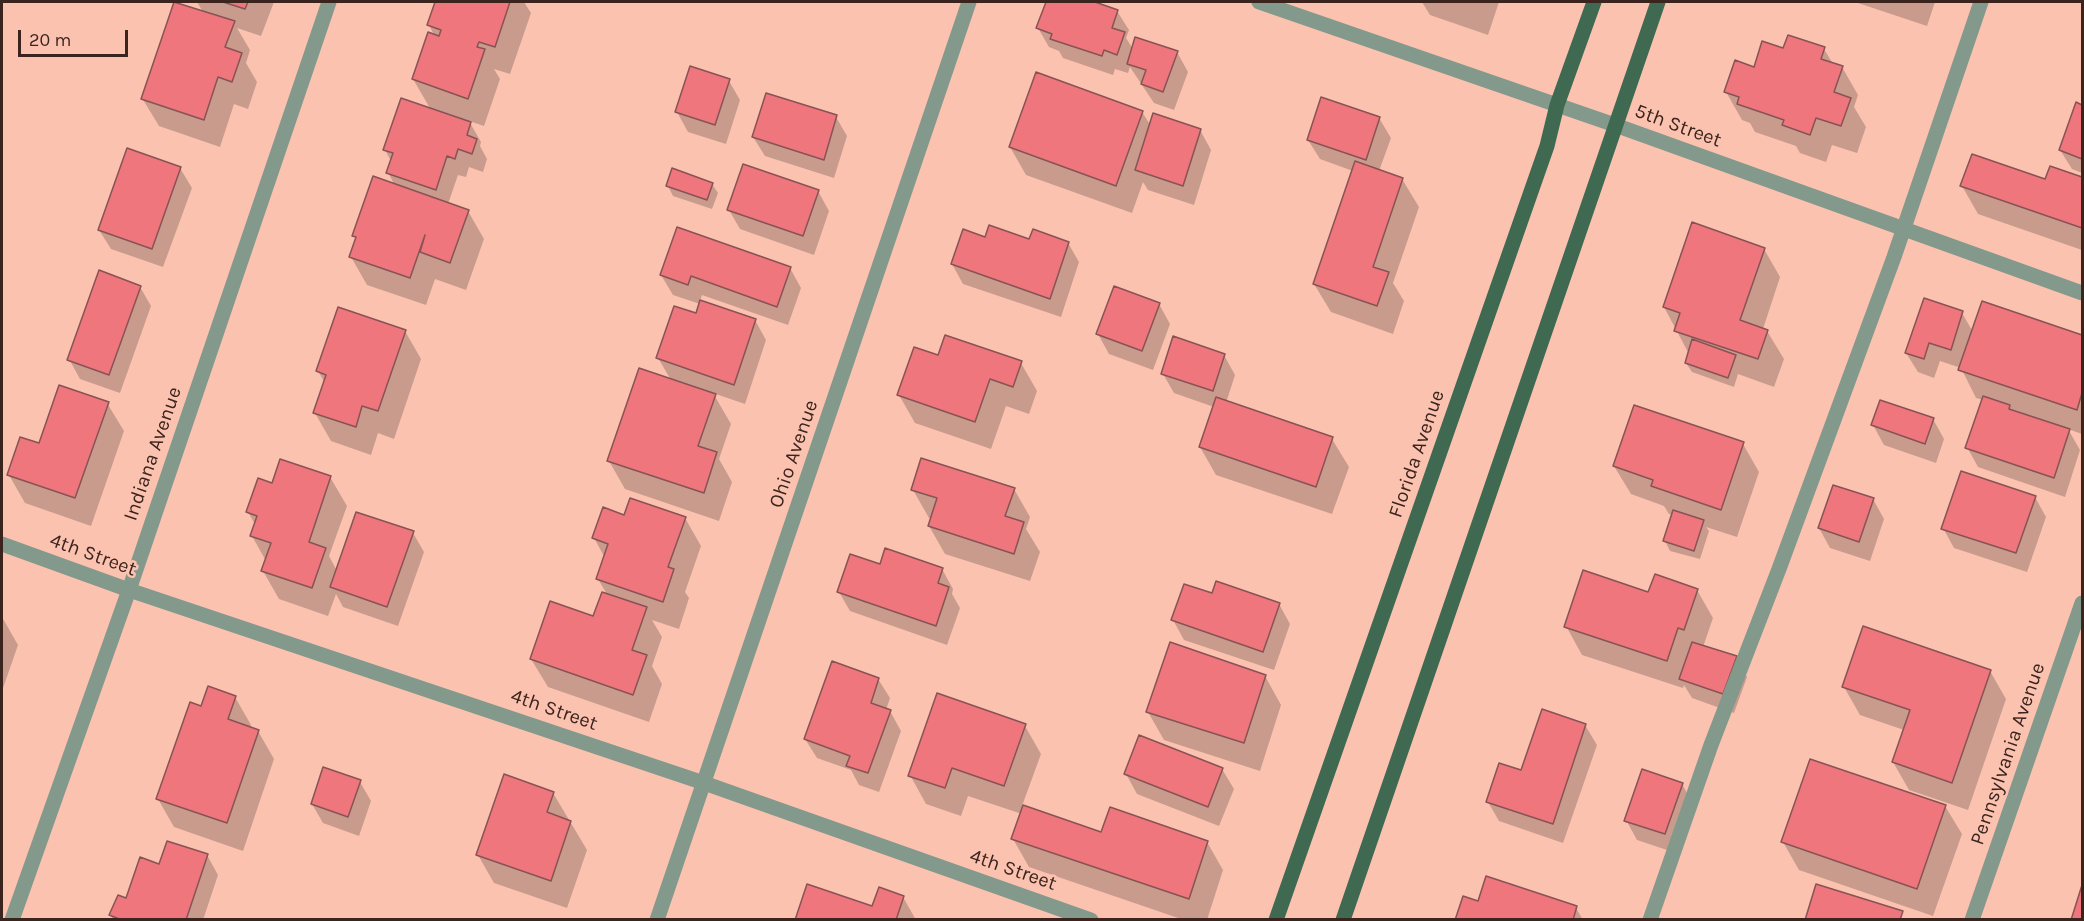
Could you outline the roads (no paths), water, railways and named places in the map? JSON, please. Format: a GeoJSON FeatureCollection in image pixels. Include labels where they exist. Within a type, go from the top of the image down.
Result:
{"type":"FeatureCollection","features":[{"type":"Feature","properties":{"kind":"main road","name":"Florida Avenue"},"geometry":{"type":"LineString","coordinates":[[1276,920],[1547,146],[1557,105],[1594,2]]}},
{"type":"Feature","properties":{"kind":"main road"},"geometry":{"type":"LineString","coordinates":[[1343,920],[1658,2]]}},
{"type":"Feature","properties":{"kind":"street","name":"Indiana Avenue"},"geometry":{"type":"LineString","coordinates":[[12,920],[129,590],[329,2]]}},
{"type":"Feature","properties":{"kind":"street","name":"Ohio Avenue"},"geometry":{"type":"LineString","coordinates":[[657,920],[969,2]]}},
{"type":"Feature","properties":{"kind":"street","name":"5th Street"},"geometry":{"type":"LineString","coordinates":[[1259,2],[1615,125],[2082,293]]}},
{"type":"Feature","properties":{"kind":"street"},"geometry":{"type":"LineString","coordinates":[[1650,920],[1711,745],[1779,569],[1903,228],[1981,2]]}},
{"type":"Feature","properties":{"kind":"street","name":"4th Street"},"geometry":{"type":"LineString","coordinates":[[2,544],[129,590],[704,783],[1091,920]]}},
{"type":"Feature","properties":{"kind":"street","name":"Pennsylvania Avenue"},"geometry":{"type":"LineString","coordinates":[[1972,920],[2082,603]]}}]}
